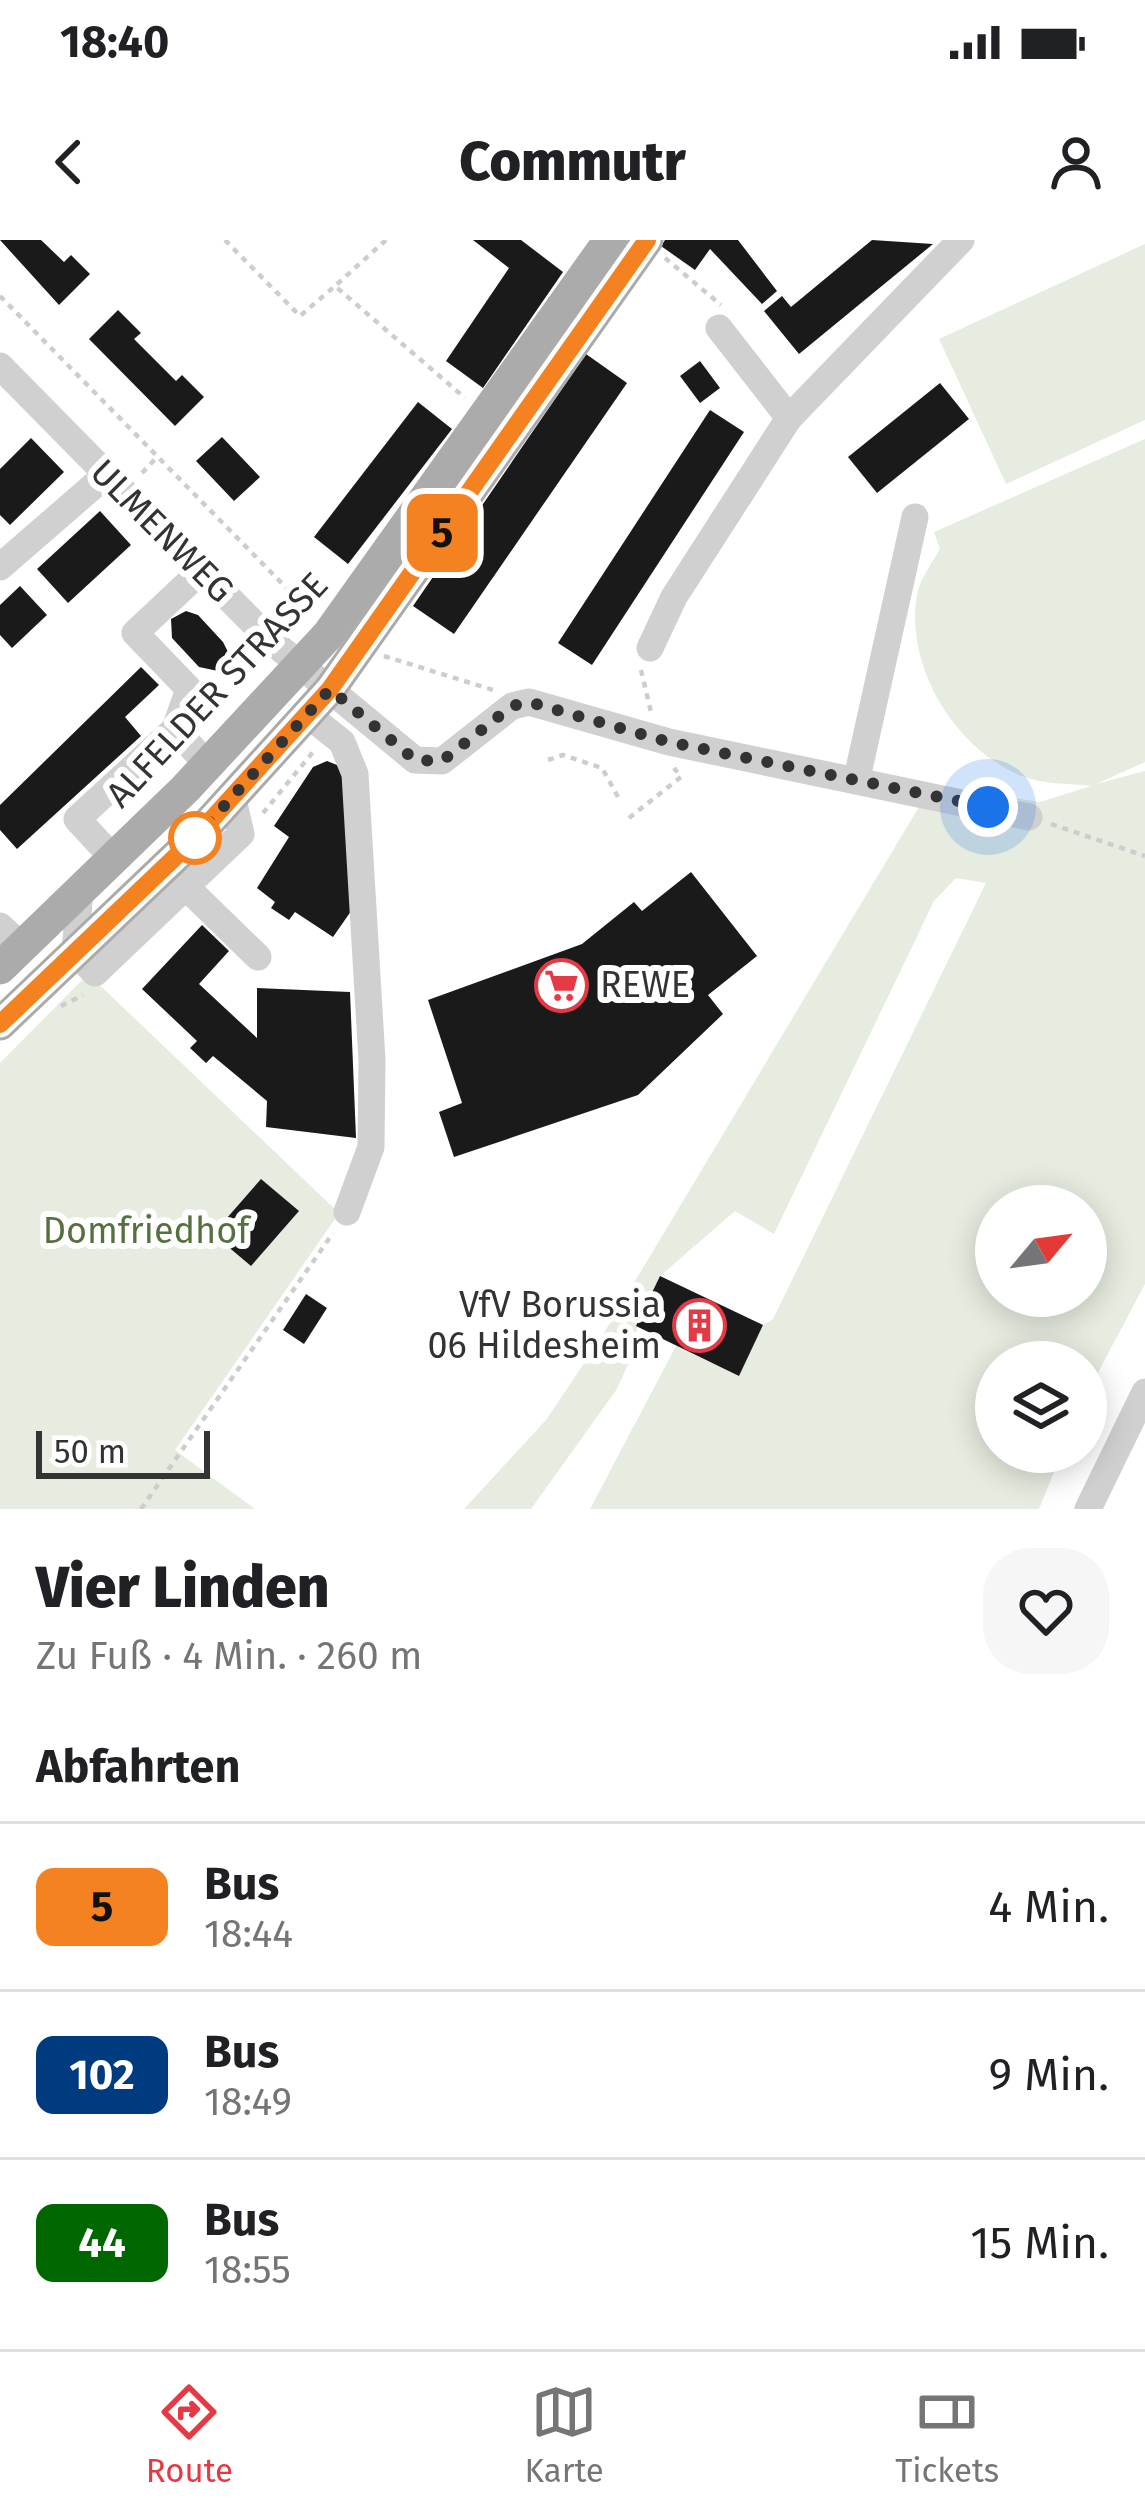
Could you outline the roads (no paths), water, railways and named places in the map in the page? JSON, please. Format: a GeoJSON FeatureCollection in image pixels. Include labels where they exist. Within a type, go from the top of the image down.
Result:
{"type":"FeatureCollection","features":[{"type":"Feature","properties":{"kind":"main road","name":"ALFELDER STRASSE"},"geometry":{"type":"LineString","coordinates":[[7,947],[113,858],[208,765],[337,625],[610,240]]}},
{"type":"Feature","properties":{"kind":"main road","name":"ALFELDER STRASSE"},"geometry":{"type":"LineString","coordinates":[[0,1024],[322,712],[646,241]]}},
{"type":"Feature","properties":{"kind":"street"},"geometry":{"type":"LineString","coordinates":[[645,659],[674,597],[790,418],[961,240]]}},
{"type":"Feature","properties":{"kind":"street"},"geometry":{"type":"LineString","coordinates":[[719,328],[790,418]]}},
{"type":"Feature","properties":{"kind":"street","name":"ULMENWEG"},"geometry":{"type":"LineString","coordinates":[[0,366],[301,667],[322,712],[415,760],[442,761],[512,706],[529,702],[647,736],[856,778]]}},
{"type":"Feature","properties":{"kind":"street"},"geometry":{"type":"LineString","coordinates":[[0,567],[106,475]]}},
{"type":"Feature","properties":{"kind":"street"},"geometry":{"type":"LineString","coordinates":[[915,518],[856,778],[1029,817]]}},
{"type":"Feature","properties":{"kind":"street"},"geometry":{"type":"LineString","coordinates":[[113,858],[77,820],[175,729],[189,689],[136,633],[202,570]]}},
{"type":"Feature","properties":{"kind":"street"},"geometry":{"type":"LineString","coordinates":[[322,712],[355,774],[373,1060],[371,1147],[347,1212]]}},
{"type":"Feature","properties":{"kind":"street"},"geometry":{"type":"LineString","coordinates":[[175,729],[208,765]]}},
{"type":"Feature","properties":{"kind":"street"},"geometry":{"type":"LineString","coordinates":[[80,890],[75,952],[95,973],[241,835],[233,799]]}},
{"type":"Feature","properties":{"kind":"street"},"geometry":{"type":"LineString","coordinates":[[187,888],[258,957]]}},
{"type":"Feature","properties":{"kind":"street"},"geometry":{"type":"LineString","coordinates":[[1088,1509],[1145,1392]]}},
{"type":"Feature","properties":{"kind":"place","name":"REWE"},"geometry":{"type":"Point","coordinates":[561,985]}},
{"type":"Feature","properties":{"kind":"place","name":"VfV Borussia 06 Hildesheim"},"geometry":{"type":"Point","coordinates":[700,1326]}},
{"type":"Feature","properties":{"kind":"park label","name":"Domfriedhof"},"geometry":{"type":"Point","coordinates":[146,1231]}}]}
